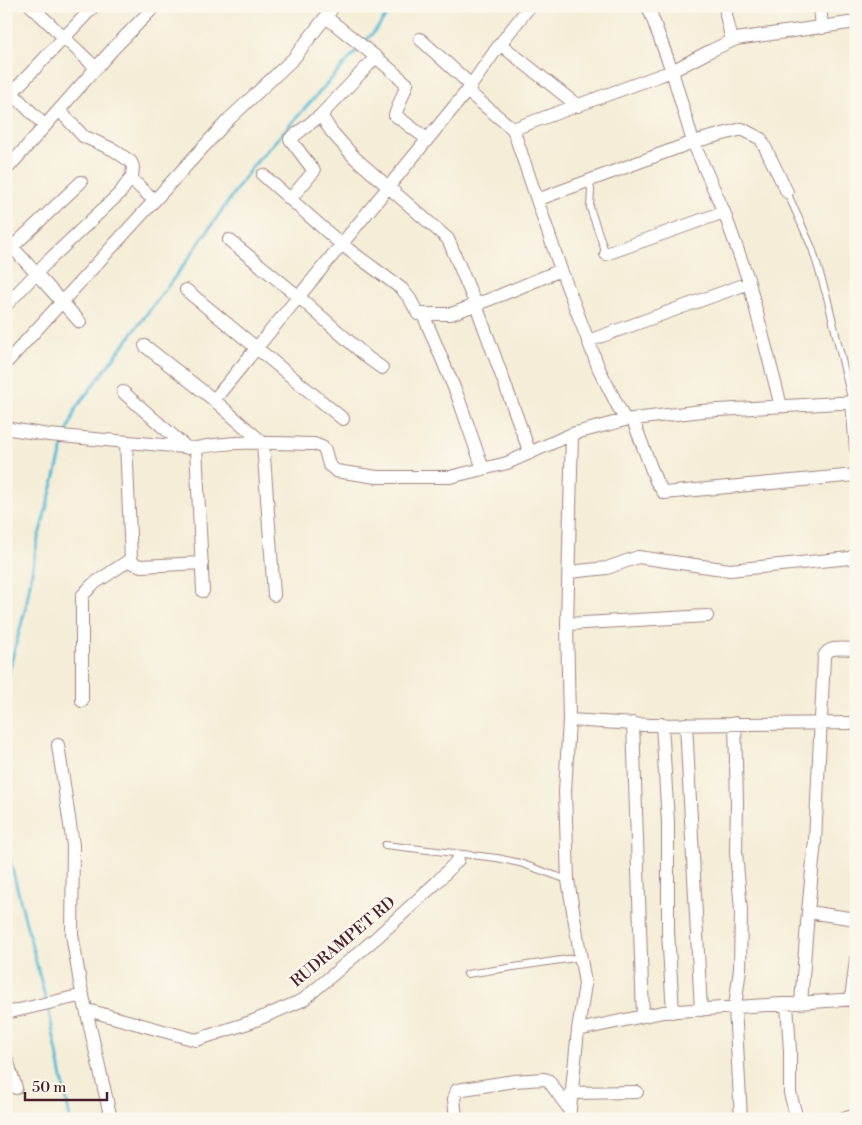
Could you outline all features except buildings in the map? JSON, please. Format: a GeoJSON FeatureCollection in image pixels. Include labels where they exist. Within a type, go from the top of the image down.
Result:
{"type":"FeatureCollection","features":[{"type":"Feature","properties":{"kind":"street"},"geometry":{"type":"LineString","coordinates":[[31,6],[96,68]]}},
{"type":"Feature","properties":{"kind":"street"},"geometry":{"type":"LineString","coordinates":[[45,126],[9,96],[94,6]]}},
{"type":"Feature","properties":{"kind":"street"},"geometry":{"type":"LineString","coordinates":[[6,170],[96,68],[155,6]]}},
{"type":"Feature","properties":{"kind":"street"},"geometry":{"type":"LineString","coordinates":[[6,363],[228,119],[294,58],[334,6]]}},
{"type":"Feature","properties":{"kind":"street"},"geometry":{"type":"LineString","coordinates":[[214,400],[469,88],[530,6]]}},
{"type":"Feature","properties":{"kind":"street"},"geometry":{"type":"LineString","coordinates":[[648,6],[672,71],[693,142],[724,212],[749,283],[781,406]]}},
{"type":"Feature","properties":{"kind":"street"},"geometry":{"type":"LineString","coordinates":[[726,6],[726,15],[732,41]]}},
{"type":"Feature","properties":{"kind":"street"},"geometry":{"type":"LineString","coordinates":[[820,6],[822,28]]}},
{"type":"Feature","properties":{"kind":"street"},"geometry":{"type":"LineString","coordinates":[[326,17],[407,84],[395,115],[427,139]]}},
{"type":"Feature","properties":{"kind":"street"},"geometry":{"type":"LineString","coordinates":[[512,129],[672,71],[732,41],[856,22]]}},
{"type":"Feature","properties":{"kind":"street"},"geometry":{"type":"LineString","coordinates":[[420,39],[512,129],[561,270],[599,369],[629,420],[656,481],[664,493],[856,475]]}},
{"type":"Feature","properties":{"kind":"street"},"geometry":{"type":"LineString","coordinates":[[500,44],[578,106]]}},
{"type":"Feature","properties":{"kind":"street"},"geometry":{"type":"LineString","coordinates":[[291,198],[314,170],[290,139],[321,115],[374,55]]}},
{"type":"Feature","properties":{"kind":"street"},"geometry":{"type":"LineString","coordinates":[[6,305],[36,273],[120,193],[131,178],[133,167],[131,162],[114,150],[83,136],[59,110]]}},
{"type":"Feature","properties":{"kind":"street"},"geometry":{"type":"LineString","coordinates":[[321,115],[331,131],[355,158],[448,238],[476,305],[530,453]]}},
{"type":"Feature","properties":{"kind":"street"},"geometry":{"type":"LineString","coordinates":[[537,200],[693,142],[742,129],[761,139],[787,192]]}},
{"type":"Feature","properties":{"kind":"street"},"geometry":{"type":"LineString","coordinates":[[263,175],[341,244],[402,290],[418,314],[451,314],[561,270]]}},
{"type":"Feature","properties":{"kind":"street"},"geometry":{"type":"LineString","coordinates":[[131,178],[154,200]]}},
{"type":"Feature","properties":{"kind":"street"},"geometry":{"type":"LineString","coordinates":[[80,322],[36,273],[8,246],[81,182]]}},
{"type":"Feature","properties":{"kind":"street"},"geometry":{"type":"LineString","coordinates":[[606,254],[724,212]]}},
{"type":"Feature","properties":{"kind":"street"},"geometry":{"type":"LineString","coordinates":[[229,240],[382,368]]}},
{"type":"Feature","properties":{"kind":"street"},"geometry":{"type":"LineString","coordinates":[[588,341],[749,283]]}},
{"type":"Feature","properties":{"kind":"street"},"geometry":{"type":"LineString","coordinates":[[186,290],[343,419]]}},
{"type":"Feature","properties":{"kind":"street"},"geometry":{"type":"LineString","coordinates":[[423,314],[451,380],[482,469]]}},
{"type":"Feature","properties":{"kind":"street"},"geometry":{"type":"LineString","coordinates":[[145,346],[214,400],[263,443],[274,595]]}},
{"type":"Feature","properties":{"kind":"street"},"geometry":{"type":"LineString","coordinates":[[123,392],[191,448],[203,592]]}},
{"type":"Feature","properties":{"kind":"street"},"geometry":{"type":"LineString","coordinates":[[6,426],[10,429],[49,435],[191,448],[211,445],[263,443],[314,444],[325,450],[329,466],[336,471],[377,477],[450,477],[507,463],[572,434],[629,420],[702,411],[854,402],[856,449]]}},
{"type":"Feature","properties":{"kind":"street"},"geometry":{"type":"LineString","coordinates":[[569,1114],[585,984],[568,880],[565,792],[569,720],[567,624],[572,434]]}},
{"type":"Feature","properties":{"kind":"street"},"geometry":{"type":"LineString","coordinates":[[126,442],[131,559],[133,563],[141,566],[202,563]]}},
{"type":"Feature","properties":{"kind":"street"},"geometry":{"type":"LineString","coordinates":[[569,572],[607,568],[638,557],[730,570],[850,558],[856,554]]}},
{"type":"Feature","properties":{"kind":"street"},"geometry":{"type":"LineString","coordinates":[[82,701],[82,596],[92,585],[131,559]]}},
{"type":"Feature","properties":{"kind":"street"},"geometry":{"type":"LineString","coordinates":[[567,624],[707,616]]}},
{"type":"Feature","properties":{"kind":"street"},"geometry":{"type":"LineString","coordinates":[[801,1003],[816,841],[825,655],[831,650],[856,648]]}},
{"type":"Feature","properties":{"kind":"street"},"geometry":{"type":"LineString","coordinates":[[569,720],[662,724],[856,723]]}},
{"type":"Feature","properties":{"kind":"street"},"geometry":{"type":"LineString","coordinates":[[633,723],[643,1016]]}},
{"type":"Feature","properties":{"kind":"street"},"geometry":{"type":"LineString","coordinates":[[735,723],[736,852],[741,910],[740,969],[735,1007],[741,1119]]}},
{"type":"Feature","properties":{"kind":"street"},"geometry":{"type":"LineString","coordinates":[[662,724],[668,822],[668,932],[673,1012]]}},
{"type":"Feature","properties":{"kind":"street"},"geometry":{"type":"LineString","coordinates":[[686,724],[701,1010]]}},
{"type":"Feature","properties":{"kind":"street"},"geometry":{"type":"LineString","coordinates":[[58,745],[73,845],[72,934],[83,995],[111,1119]]}},
{"type":"Feature","properties":{"kind":"street","name":"RUDRAMPET RD"},"geometry":{"type":"LineString","coordinates":[[91,1011],[196,1040],[251,1022],[303,1000],[376,938],[436,883],[458,860]]}},
{"type":"Feature","properties":{"kind":"street"},"geometry":{"type":"LineString","coordinates":[[808,912],[856,919]]}},
{"type":"Feature","properties":{"kind":"street"},"geometry":{"type":"LineString","coordinates":[[578,1030],[643,1016],[673,1012],[853,1000],[856,958]]}},
{"type":"Feature","properties":{"kind":"street"},"geometry":{"type":"LineString","coordinates":[[6,1013],[83,995]]}},
{"type":"Feature","properties":{"kind":"street"},"geometry":{"type":"LineString","coordinates":[[788,1004],[790,1093],[796,1119]]}},
{"type":"Feature","properties":{"kind":"street"},"geometry":{"type":"LineString","coordinates":[[6,1057],[16,1088]]}},
{"type":"Feature","properties":{"kind":"street"},"geometry":{"type":"LineString","coordinates":[[456,1119],[454,1099],[457,1090],[531,1079],[548,1080],[569,1114]]}},
{"type":"Feature","properties":{"kind":"street"},"geometry":{"type":"LineString","coordinates":[[571,1092],[637,1092]]}},
{"type":"Feature","properties":{"kind":"street"},"geometry":{"type":"LineString","coordinates":[[844,1119],[856,1115]]}},
{"type":"Feature","properties":{"kind":"lane"},"geometry":{"type":"LineString","coordinates":[[588,181],[591,190],[590,208],[606,254]]}},
{"type":"Feature","properties":{"kind":"lane"},"geometry":{"type":"LineString","coordinates":[[787,192],[812,248],[827,297],[854,402]]}},
{"type":"Feature","properties":{"kind":"lane"},"geometry":{"type":"LineString","coordinates":[[386,845],[497,858],[520,863],[568,880]]}},
{"type":"Feature","properties":{"kind":"lane"},"geometry":{"type":"LineString","coordinates":[[467,974],[580,957]]}},
{"type":"Feature","properties":{"kind":"waterway"},"geometry":{"type":"LineString","coordinates":[[364,43],[393,6]]}},
{"type":"Feature","properties":{"kind":"waterway"},"geometry":{"type":"LineString","coordinates":[[67,433],[76,408],[186,262],[252,167],[360,47]]}},
{"type":"Feature","properties":{"kind":"waterway"},"geometry":{"type":"LineString","coordinates":[[6,689],[26,606],[37,543],[65,439]]}},
{"type":"Feature","properties":{"kind":"waterway"},"geometry":{"type":"LineString","coordinates":[[6,836],[11,864],[46,1001]]}},
{"type":"Feature","properties":{"kind":"waterway"},"geometry":{"type":"LineString","coordinates":[[48,1007],[70,1119]]}}]}
